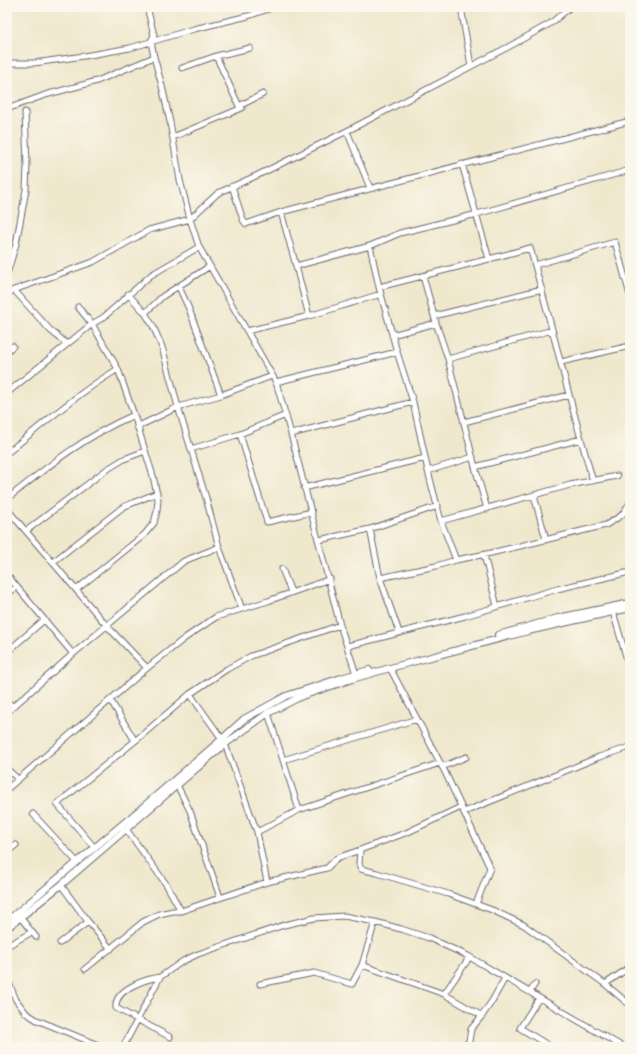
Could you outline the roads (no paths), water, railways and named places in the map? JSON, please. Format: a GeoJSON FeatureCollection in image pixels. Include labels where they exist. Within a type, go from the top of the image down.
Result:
{"type":"FeatureCollection","features":[{"type":"Feature","properties":{"kind":"street"},"geometry":{"type":"LineString","coordinates":[[147,7],[154,36],[151,41],[154,58],[162,86],[180,180],[190,219],[199,247],[276,382],[292,434],[304,488],[330,579],[340,624],[357,675]]}},
{"type":"Feature","properties":{"kind":"street"},"geometry":{"type":"LineString","coordinates":[[7,63],[34,63],[130,48],[194,28],[248,16],[274,7]]}},
{"type":"Feature","properties":{"kind":"street"},"geometry":{"type":"LineString","coordinates":[[461,7],[471,66]]}},
{"type":"Feature","properties":{"kind":"street"},"geometry":{"type":"LineString","coordinates":[[7,293],[93,262],[149,230],[190,219],[218,193],[347,131],[510,46],[551,23],[569,7]]}},
{"type":"Feature","properties":{"kind":"street"},"geometry":{"type":"LineString","coordinates":[[182,68],[216,56],[250,48]]}},
{"type":"Feature","properties":{"kind":"street"},"geometry":{"type":"LineString","coordinates":[[172,137],[242,108],[239,106],[216,56]]}},
{"type":"Feature","properties":{"kind":"street"},"geometry":{"type":"LineString","coordinates":[[7,109],[45,95],[97,81],[154,58]]}},
{"type":"Feature","properties":{"kind":"street"},"geometry":{"type":"LineString","coordinates":[[239,106],[264,94]]}},
{"type":"Feature","properties":{"kind":"street"},"geometry":{"type":"LineString","coordinates":[[7,274],[16,244],[26,190],[27,165],[25,112]]}},
{"type":"Feature","properties":{"kind":"street"},"geometry":{"type":"LineString","coordinates":[[232,186],[242,220],[246,224],[281,212],[370,188],[630,121]]}},
{"type":"Feature","properties":{"kind":"street"},"geometry":{"type":"LineString","coordinates":[[347,131],[370,188]]}},
{"type":"Feature","properties":{"kind":"street"},"geometry":{"type":"LineString","coordinates":[[462,164],[490,259]]}},
{"type":"Feature","properties":{"kind":"street"},"geometry":{"type":"LineString","coordinates":[[296,266],[370,246],[400,233],[477,214],[630,170]]}},
{"type":"Feature","properties":{"kind":"street"},"geometry":{"type":"LineString","coordinates":[[281,212],[309,316]]}},
{"type":"Feature","properties":{"kind":"street"},"geometry":{"type":"LineString","coordinates":[[535,265],[615,242],[630,295]]}},
{"type":"Feature","properties":{"kind":"street"},"geometry":{"type":"LineString","coordinates":[[370,246],[392,335],[413,402],[441,522],[456,560]]}},
{"type":"Feature","properties":{"kind":"street"},"geometry":{"type":"LineString","coordinates":[[7,393],[92,324],[104,317],[151,275],[199,247]]}},
{"type":"Feature","properties":{"kind":"street"},"geometry":{"type":"LineString","coordinates":[[379,287],[530,248],[593,481]]}},
{"type":"Feature","properties":{"kind":"street"},"geometry":{"type":"LineString","coordinates":[[145,313],[163,296],[210,266]]}},
{"type":"Feature","properties":{"kind":"street"},"geometry":{"type":"LineString","coordinates":[[423,276],[448,359],[487,510]]}},
{"type":"Feature","properties":{"kind":"street"},"geometry":{"type":"LineString","coordinates":[[179,287],[189,309],[221,395]]}},
{"type":"Feature","properties":{"kind":"street"},"geometry":{"type":"LineString","coordinates":[[434,316],[542,289]]}},
{"type":"Feature","properties":{"kind":"street"},"geometry":{"type":"LineString","coordinates":[[14,290],[50,330],[68,344]]}},
{"type":"Feature","properties":{"kind":"street"},"geometry":{"type":"LineString","coordinates":[[128,294],[145,313],[153,326],[162,347],[219,547],[242,609]]}},
{"type":"Feature","properties":{"kind":"street"},"geometry":{"type":"LineString","coordinates":[[247,331],[309,316],[381,294]]}},
{"type":"Feature","properties":{"kind":"street"},"geometry":{"type":"LineString","coordinates":[[76,590],[144,535],[154,523],[157,511],[157,493],[134,415],[118,369],[92,324],[78,307]]}},
{"type":"Feature","properties":{"kind":"street"},"geometry":{"type":"LineString","coordinates":[[392,335],[436,323]]}},
{"type":"Feature","properties":{"kind":"street"},"geometry":{"type":"LineString","coordinates":[[448,359],[552,330]]}},
{"type":"Feature","properties":{"kind":"street"},"geometry":{"type":"LineString","coordinates":[[7,351],[13,346]]}},
{"type":"Feature","properties":{"kind":"street"},"geometry":{"type":"LineString","coordinates":[[561,362],[630,346]]}},
{"type":"Feature","properties":{"kind":"street"},"geometry":{"type":"LineString","coordinates":[[276,382],[397,352]]}},
{"type":"Feature","properties":{"kind":"street"},"geometry":{"type":"LineString","coordinates":[[7,453],[74,398],[96,382],[118,369]]}},
{"type":"Feature","properties":{"kind":"street"},"geometry":{"type":"LineString","coordinates":[[137,427],[178,407],[221,395],[272,376]]}},
{"type":"Feature","properties":{"kind":"street"},"geometry":{"type":"LineString","coordinates":[[464,422],[569,396]]}},
{"type":"Feature","properties":{"kind":"street"},"geometry":{"type":"LineString","coordinates":[[292,434],[413,402]]}},
{"type":"Feature","properties":{"kind":"street"},"geometry":{"type":"LineString","coordinates":[[7,499],[46,467],[89,437],[110,425],[134,415]]}},
{"type":"Feature","properties":{"kind":"street"},"geometry":{"type":"LineString","coordinates":[[191,449],[240,434],[286,415]]}},
{"type":"Feature","properties":{"kind":"street"},"geometry":{"type":"LineString","coordinates":[[240,434],[267,522],[312,512]]}},
{"type":"Feature","properties":{"kind":"street"},"geometry":{"type":"LineString","coordinates":[[475,467],[581,439]]}},
{"type":"Feature","properties":{"kind":"street"},"geometry":{"type":"LineString","coordinates":[[26,531],[106,470],[124,459],[145,451]]}},
{"type":"Feature","properties":{"kind":"street"},"geometry":{"type":"LineString","coordinates":[[428,471],[473,457]]}},
{"type":"Feature","properties":{"kind":"street"},"geometry":{"type":"LineString","coordinates":[[304,488],[425,458]]}},
{"type":"Feature","properties":{"kind":"street"},"geometry":{"type":"LineString","coordinates":[[441,522],[570,485],[617,476]]}},
{"type":"Feature","properties":{"kind":"street"},"geometry":{"type":"LineString","coordinates":[[53,562],[123,507],[157,493]]}},
{"type":"Feature","properties":{"kind":"street"},"geometry":{"type":"LineString","coordinates":[[534,496],[546,539]]}},
{"type":"Feature","properties":{"kind":"street"},"geometry":{"type":"LineString","coordinates":[[380,578],[484,555],[606,525],[622,515],[630,503]]}},
{"type":"Feature","properties":{"kind":"street"},"geometry":{"type":"LineString","coordinates":[[319,540],[370,528],[438,506]]}},
{"type":"Feature","properties":{"kind":"street"},"geometry":{"type":"LineString","coordinates":[[7,509],[107,626],[147,668]]}},
{"type":"Feature","properties":{"kind":"street"},"geometry":{"type":"LineString","coordinates":[[370,528],[380,578],[399,632]]}},
{"type":"Feature","properties":{"kind":"street"},"geometry":{"type":"LineString","coordinates":[[7,712],[73,654],[184,561],[219,547]]}},
{"type":"Feature","properties":{"kind":"street"},"geometry":{"type":"LineString","coordinates":[[484,555],[497,606]]}},
{"type":"Feature","properties":{"kind":"street"},"geometry":{"type":"LineString","coordinates":[[282,569],[291,592]]}},
{"type":"Feature","properties":{"kind":"street"},"geometry":{"type":"LineString","coordinates":[[348,646],[557,589],[630,572]]}},
{"type":"Feature","properties":{"kind":"street"},"geometry":{"type":"LineString","coordinates":[[7,575],[73,654]]}},
{"type":"Feature","properties":{"kind":"street"},"geometry":{"type":"LineString","coordinates":[[7,789],[111,701],[147,668],[185,638],[216,617],[330,579]]}},
{"type":"Feature","properties":{"kind":"street"},"geometry":{"type":"LineString","coordinates":[[7,595],[16,587]]}},
{"type":"Feature","properties":{"kind":"street"},"geometry":{"type":"LineString","coordinates":[[7,928],[61,885],[177,785],[223,742],[244,719],[286,696],[558,618],[630,603]]}},
{"type":"Feature","properties":{"kind":"street"},"geometry":{"type":"LineString","coordinates":[[7,921],[94,846],[223,742],[268,713],[302,696],[357,675],[390,668],[528,631],[630,608]]}},
{"type":"Feature","properties":{"kind":"street"},"geometry":{"type":"LineString","coordinates":[[613,612],[630,670]]}},
{"type":"Feature","properties":{"kind":"street"},"geometry":{"type":"LineString","coordinates":[[7,652],[44,620]]}},
{"type":"Feature","properties":{"kind":"street"},"geometry":{"type":"LineString","coordinates":[[94,846],[57,804],[190,694],[227,669],[251,656],[340,624]]}},
{"type":"Feature","properties":{"kind":"street"},"geometry":{"type":"LineString","coordinates":[[390,668],[440,763],[490,868],[476,904]]}},
{"type":"Feature","properties":{"kind":"street"},"geometry":{"type":"LineString","coordinates":[[190,694],[223,742],[257,832],[267,882]]}},
{"type":"Feature","properties":{"kind":"street"},"geometry":{"type":"LineString","coordinates":[[7,701],[13,707]]}},
{"type":"Feature","properties":{"kind":"street"},"geometry":{"type":"LineString","coordinates":[[111,701],[135,741]]}},
{"type":"Feature","properties":{"kind":"street"},"geometry":{"type":"LineString","coordinates":[[268,713],[299,810]]}},
{"type":"Feature","properties":{"kind":"street"},"geometry":{"type":"LineString","coordinates":[[283,760],[417,719]]}},
{"type":"Feature","properties":{"kind":"street"},"geometry":{"type":"LineString","coordinates":[[85,969],[143,922],[159,914],[182,911],[267,882],[327,868],[337,858],[408,832],[462,809],[553,776],[599,757],[630,747]]}},
{"type":"Feature","properties":{"kind":"street"},"geometry":{"type":"LineString","coordinates":[[440,763],[442,767],[466,757]]}},
{"type":"Feature","properties":{"kind":"street"},"geometry":{"type":"LineString","coordinates":[[257,832],[299,810],[440,763]]}},
{"type":"Feature","properties":{"kind":"street"},"geometry":{"type":"LineString","coordinates":[[7,768],[18,779]]}},
{"type":"Feature","properties":{"kind":"street"},"geometry":{"type":"LineString","coordinates":[[177,785],[190,811],[220,897]]}},
{"type":"Feature","properties":{"kind":"street"},"geometry":{"type":"LineString","coordinates":[[33,814],[77,862]]}},
{"type":"Feature","properties":{"kind":"street"},"geometry":{"type":"LineString","coordinates":[[126,829],[166,884],[182,911]]}},
{"type":"Feature","properties":{"kind":"street"},"geometry":{"type":"LineString","coordinates":[[7,852],[16,845]]}},
{"type":"Feature","properties":{"kind":"street"},"geometry":{"type":"LineString","coordinates":[[360,850],[359,864],[361,869],[476,904],[524,925],[605,984],[630,1005]]}},
{"type":"Feature","properties":{"kind":"street"},"geometry":{"type":"LineString","coordinates":[[61,885],[88,922],[111,949]]}},
{"type":"Feature","properties":{"kind":"street"},"geometry":{"type":"LineString","coordinates":[[170,1037],[137,1021],[116,1008],[116,1002],[122,992],[146,980],[160,977],[183,961],[198,954],[291,923],[314,918],[344,916],[375,922],[429,938],[468,956],[623,1047]]}},
{"type":"Feature","properties":{"kind":"street"},"geometry":{"type":"LineString","coordinates":[[20,917],[36,937]]}},
{"type":"Feature","properties":{"kind":"street"},"geometry":{"type":"LineString","coordinates":[[60,943],[88,922]]}},
{"type":"Feature","properties":{"kind":"street"},"geometry":{"type":"LineString","coordinates":[[260,984],[314,973],[352,984],[362,965],[375,922]]}},
{"type":"Feature","properties":{"kind":"street"},"geometry":{"type":"LineString","coordinates":[[7,946],[32,932]]}},
{"type":"Feature","properties":{"kind":"street"},"geometry":{"type":"LineString","coordinates":[[444,994],[468,956]]}},
{"type":"Feature","properties":{"kind":"street"},"geometry":{"type":"LineString","coordinates":[[362,965],[444,994],[482,1016]]}},
{"type":"Feature","properties":{"kind":"street"},"geometry":{"type":"LineString","coordinates":[[605,984],[630,967]]}},
{"type":"Feature","properties":{"kind":"street"},"geometry":{"type":"LineString","coordinates":[[123,1047],[160,977]]}},
{"type":"Feature","properties":{"kind":"street"},"geometry":{"type":"LineString","coordinates":[[7,978],[16,1000],[26,1013],[37,1020],[103,1047]]}},
{"type":"Feature","properties":{"kind":"street"},"geometry":{"type":"LineString","coordinates":[[464,1047],[469,1041],[471,1029],[482,1016],[506,978]]}},
{"type":"Feature","properties":{"kind":"street"},"geometry":{"type":"LineString","coordinates":[[530,992],[535,984]]}},
{"type":"Feature","properties":{"kind":"street"},"geometry":{"type":"LineString","coordinates":[[539,998],[520,1028],[551,1047]]}}]}
